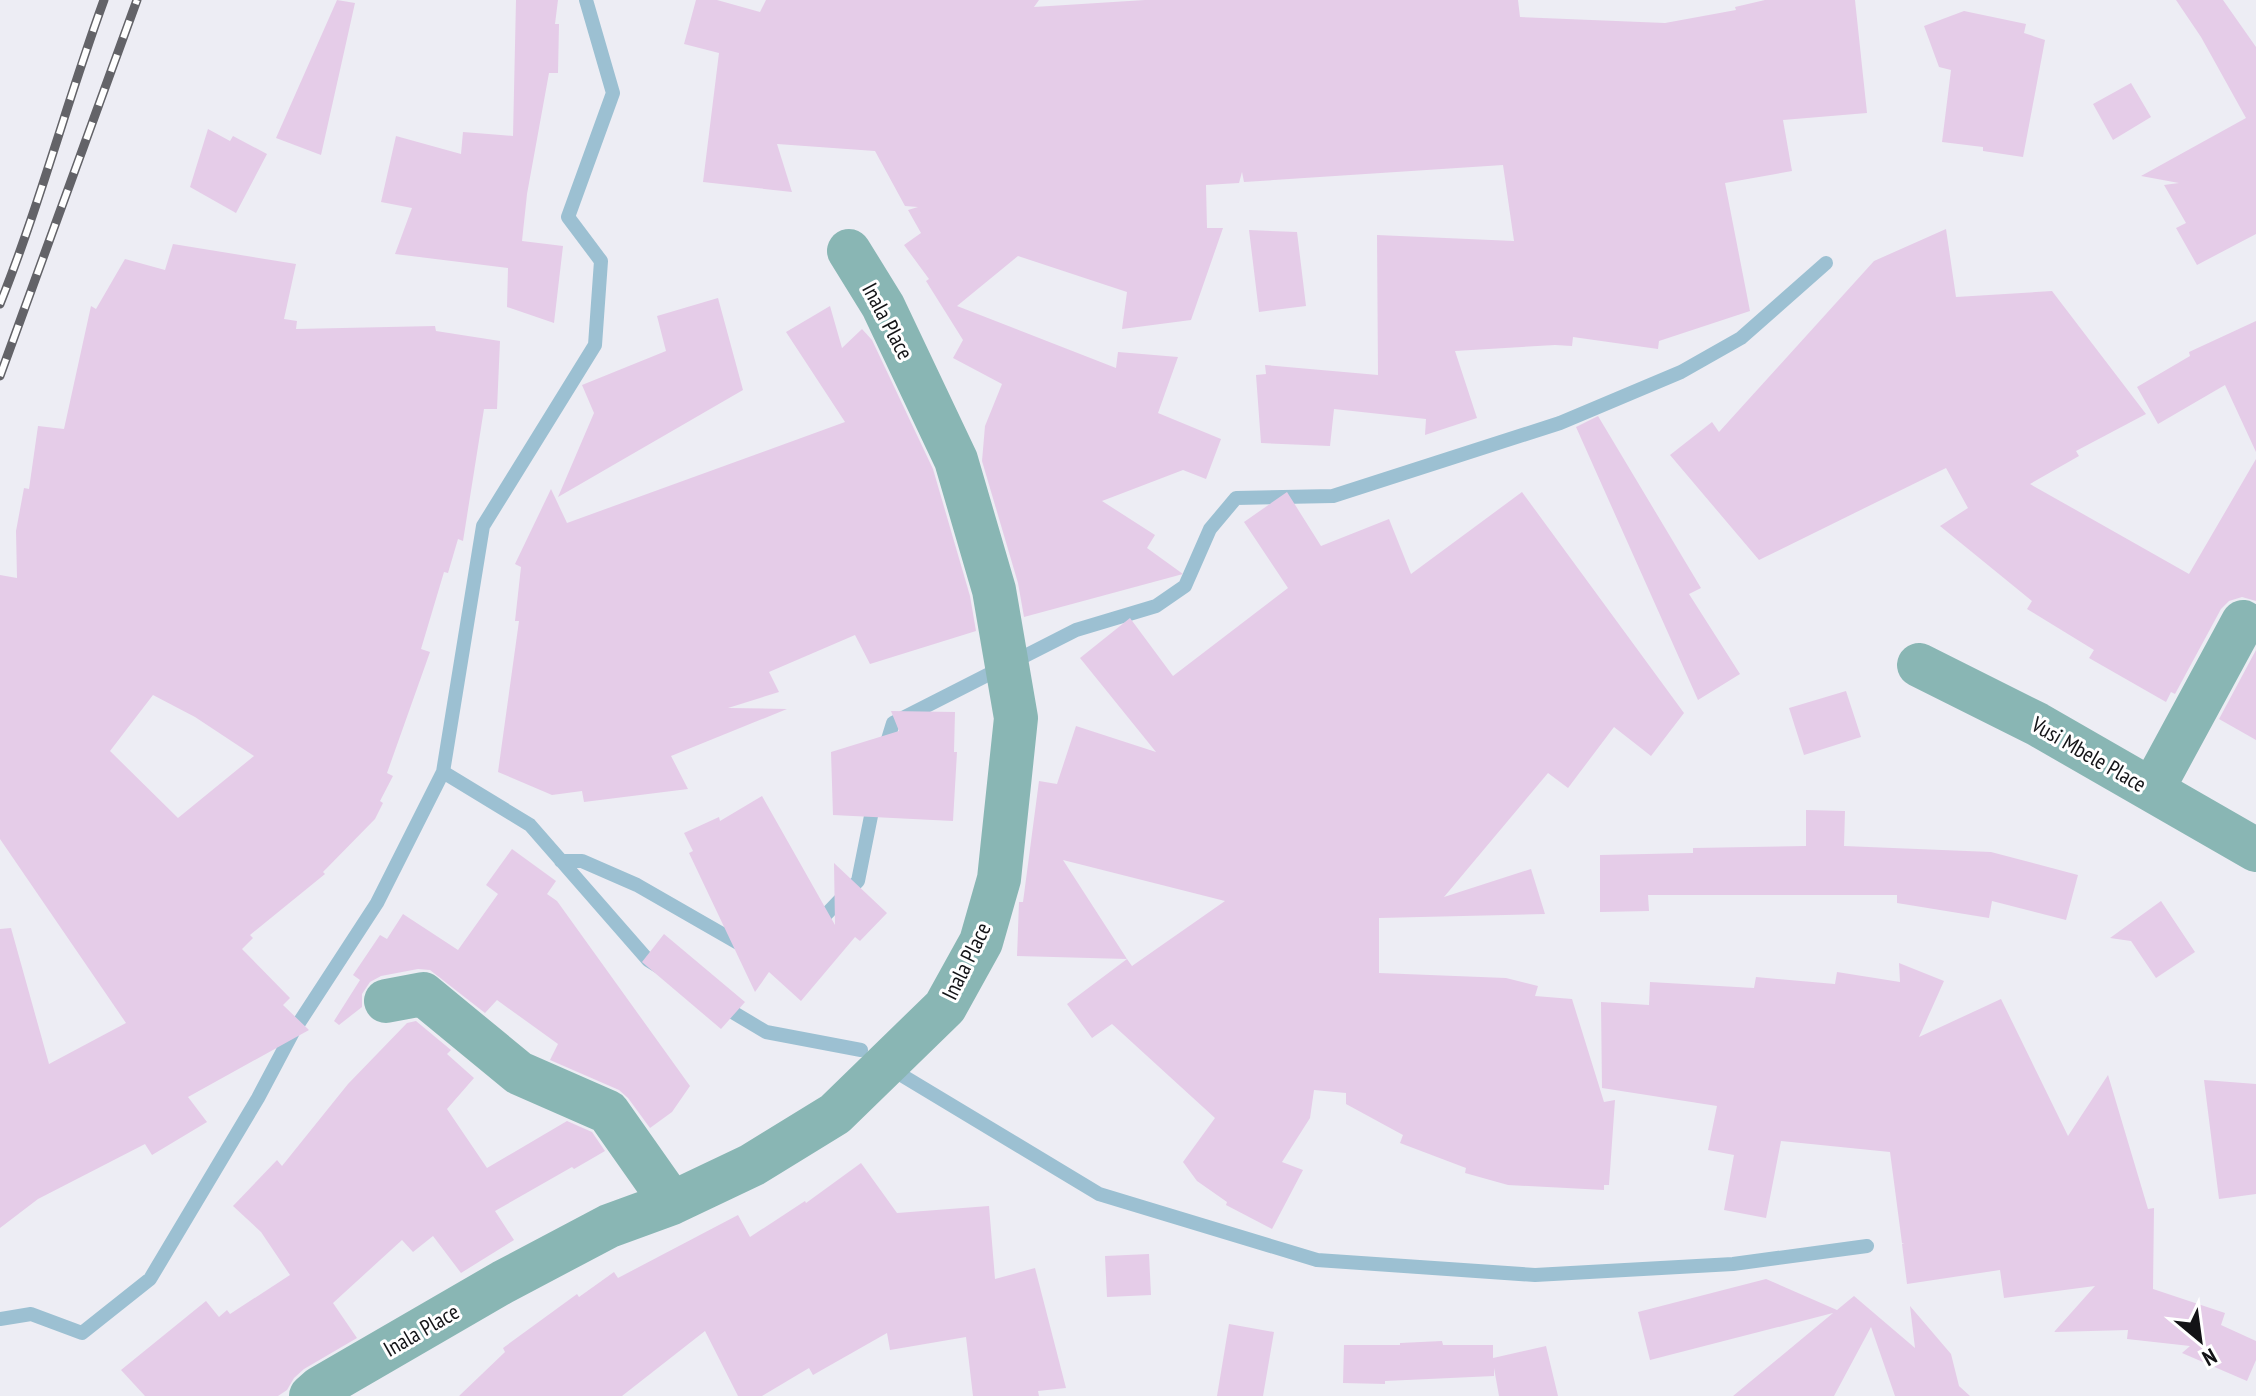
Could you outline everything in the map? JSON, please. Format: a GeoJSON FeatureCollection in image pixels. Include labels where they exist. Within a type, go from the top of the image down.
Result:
{"type":"FeatureCollection","features":[{"type":"Feature","properties":{"kind":"street","name":"Inala Place"},"geometry":{"type":"LineString","coordinates":[[311,1396],[503,1282],[609,1226],[672,1203],[752,1165],[835,1114],[945,1007],[981,942],[999,879],[1016,718],[994,590],[956,460],[883,306],[849,251]]}},
{"type":"Feature","properties":{"kind":"street"},"geometry":{"type":"LineString","coordinates":[[2152,790],[2243,622]]}},
{"type":"Feature","properties":{"kind":"street","name":"Vusi Mbele Place"},"geometry":{"type":"LineString","coordinates":[[1919,665],[2037,724],[2256,850]]}},
{"type":"Feature","properties":{"kind":"street"},"geometry":{"type":"LineString","coordinates":[[386,1001],[423,994],[519,1073],[608,1112],[672,1203]]}},
{"type":"Feature","properties":{"kind":"building"},"geometry":{"type":"Polygon","coordinates":[[[337,0],[355,3],[321,155],[276,138],[337,0]]]}},
{"type":"Feature","properties":{"kind":"building"},"geometry":{"type":"Polygon","coordinates":[[[516,0],[558,0],[555,24],[559,24],[558,73],[549,73],[527,194],[522,241],[563,246],[554,323],[507,307],[508,268],[395,254],[412,208],[381,202],[396,136],[461,154],[463,132],[513,136],[516,0]]]}},
{"type":"Feature","properties":{"kind":"building"},"geometry":{"type":"Polygon","coordinates":[[[696,0],[717,0],[760,12],[766,0],[1039,0],[1034,7],[1145,0],[1518,0],[1520,17],[1665,23],[1736,10],[1735,7],[1765,0],[1855,0],[1867,113],[1783,120],[1792,171],[1725,183],[1750,311],[1659,341],[1658,349],[1573,337],[1572,346],[1455,351],[1477,418],[1425,435],[1426,419],[1334,409],[1330,446],[1261,443],[1256,375],[1266,374],[1265,365],[1378,375],[1377,235],[1514,241],[1503,165],[1244,182],[1242,172],[1239,183],[1206,185],[1207,228],[1223,228],[1191,320],[1122,329],[1127,292],[1018,256],[957,306],[1116,368],[1118,352],[1178,357],[1158,413],[1221,439],[1206,479],[1183,470],[1102,501],[1155,535],[1147,548],[1183,574],[1024,617],[1018,583],[982,461],[985,426],[1002,384],[953,358],[963,340],[926,281],[929,279],[904,245],[921,233],[908,210],[918,207],[905,206],[875,151],[777,144],[792,192],[703,182],[719,53],[684,44],[696,0]]]}},
{"type":"Feature","properties":{"kind":"building"},"geometry":{"type":"Polygon","coordinates":[[[2176,0],[2223,0],[2256,47],[2256,234],[2197,265],[2176,228],[2186,223],[2164,185],[2179,183],[2141,176],[2246,118],[2201,37],[2176,0]]]}},
{"type":"Feature","properties":{"kind":"building"},"geometry":{"type":"Polygon","coordinates":[[[1964,11],[2026,24],[2024,33],[2045,40],[2023,157],[1983,151],[1983,147],[1942,142],[1951,70],[1939,67],[1924,26],[1964,11]]]}},
{"type":"Feature","properties":{"kind":"building"},"geometry":{"type":"Polygon","coordinates":[[[2131,83],[2151,117],[2113,140],[2093,104],[2131,83]]]}},
{"type":"Feature","properties":{"kind":"building"},"geometry":{"type":"Polygon","coordinates":[[[208,129],[230,141],[233,136],[267,154],[236,213],[190,187],[208,129]]]}},
{"type":"Feature","properties":{"kind":"building"},"geometry":{"type":"Polygon","coordinates":[[[1946,229],[1956,297],[2052,291],[2146,414],[2076,451],[2079,456],[2030,484],[2189,574],[2256,459],[2256,601],[2242,597],[2229,601],[2221,609],[2175,694],[2171,692],[2166,702],[2089,658],[2094,650],[2027,609],[2032,601],[1940,526],[1968,508],[1946,468],[1759,560],[1670,455],[1712,422],[1719,432],[1874,261],[1946,229]]]}},
{"type":"Feature","properties":{"kind":"building"},"geometry":{"type":"Polygon","coordinates":[[[1249,230],[1297,232],[1306,306],[1259,312],[1249,230]]]}},
{"type":"Feature","properties":{"kind":"building"},"geometry":{"type":"Polygon","coordinates":[[[173,244],[296,264],[284,319],[297,321],[296,329],[435,326],[436,331],[500,341],[497,409],[484,409],[463,541],[458,539],[448,573],[444,572],[421,649],[430,652],[387,773],[393,776],[380,801],[383,803],[375,819],[323,872],[325,874],[250,935],[253,938],[242,949],[290,998],[283,1005],[309,1030],[188,1097],[207,1122],[152,1155],[145,1144],[38,1199],[0,1228],[0,929],[11,928],[49,1064],[126,1023],[0,839],[0,575],[17,578],[16,531],[24,488],[29,489],[38,426],[64,429],[91,306],[96,309],[125,259],[165,270],[173,244]],[[153,695],[110,751],[178,818],[254,756],[195,717],[153,695]]]}},
{"type":"Feature","properties":{"kind":"building"},"geometry":{"type":"Polygon","coordinates":[[[718,298],[743,390],[558,497],[594,413],[582,385],[666,351],[657,316],[718,298]]]}},
{"type":"Feature","properties":{"kind":"building"},"geometry":{"type":"Polygon","coordinates":[[[830,306],[842,348],[862,329],[872,340],[933,469],[970,596],[976,631],[870,664],[855,635],[769,672],[779,692],[728,708],[787,709],[671,756],[688,789],[584,802],[582,791],[552,795],[498,772],[519,621],[515,621],[521,567],[515,564],[551,489],[567,523],[845,422],[786,332],[830,306]]]}},
{"type":"Feature","properties":{"kind":"building"},"geometry":{"type":"Polygon","coordinates":[[[2256,321],[2256,452],[2225,385],[2158,424],[2137,387],[2190,356],[2189,352],[2256,321]]]}},
{"type":"Feature","properties":{"kind":"building"},"geometry":{"type":"Polygon","coordinates":[[[1598,416],[1701,588],[1689,594],[1740,674],[1698,700],[1576,427],[1598,416]]]}},
{"type":"Feature","properties":{"kind":"building"},"geometry":{"type":"Polygon","coordinates":[[[1287,492],[1321,546],[1389,519],[1411,574],[1522,492],[1684,713],[1651,756],[1614,727],[1568,788],[1548,773],[1444,897],[1531,869],[1545,914],[1379,918],[1379,973],[1506,978],[1538,986],[1535,996],[1572,999],[1604,1102],[1615,1100],[1609,1185],[1604,1185],[1604,1190],[1508,1185],[1465,1173],[1466,1168],[1400,1143],[1403,1135],[1346,1104],[1346,1093],[1314,1090],[1310,1118],[1282,1162],[1303,1170],[1272,1229],[1226,1205],[1227,1202],[1197,1181],[1183,1162],[1215,1118],[1112,1024],[1092,1038],[1067,1004],[1127,959],[1017,956],[1019,902],[1023,902],[1039,781],[1057,784],[1076,726],[1156,752],[1080,658],[1130,618],[1173,676],[1288,588],[1244,522],[1287,492]],[[1063,860],[1132,966],[1225,901],[1063,860]]]}},
{"type":"Feature","properties":{"kind":"building"},"geometry":{"type":"Polygon","coordinates":[[[2256,650],[2256,740],[2219,719],[2256,650]]]}},
{"type":"Feature","properties":{"kind":"building"},"geometry":{"type":"Polygon","coordinates":[[[1846,691],[1861,737],[1804,755],[1789,708],[1846,691]]]}},
{"type":"Feature","properties":{"kind":"building"},"geometry":{"type":"Polygon","coordinates":[[[891,711],[955,712],[954,752],[957,752],[953,821],[833,815],[831,752],[899,731],[891,711]]]}},
{"type":"Feature","properties":{"kind":"building"},"geometry":{"type":"Polygon","coordinates":[[[762,796],[835,925],[834,863],[887,913],[860,941],[855,937],[801,1001],[769,972],[755,992],[689,853],[693,851],[684,833],[719,817],[720,821],[762,796]]]}},
{"type":"Feature","properties":{"kind":"building"},"geometry":{"type":"Polygon","coordinates":[[[1806,810],[1845,811],[1844,846],[1991,852],[2078,875],[2066,920],[1992,901],[1989,918],[1897,903],[1897,895],[1648,895],[1649,911],[1600,912],[1600,855],[1693,853],[1693,848],[1806,846],[1806,810]]]}},
{"type":"Feature","properties":{"kind":"building"},"geometry":{"type":"Polygon","coordinates":[[[512,849],[556,881],[547,894],[557,901],[690,1086],[672,1112],[650,1128],[619,1090],[550,1060],[558,1044],[497,1000],[485,1013],[430,970],[418,969],[381,976],[370,982],[362,994],[362,1007],[339,1025],[334,1021],[360,980],[353,975],[380,935],[387,939],[403,914],[458,950],[498,894],[486,885],[512,849]]]}},
{"type":"Feature","properties":{"kind":"building"},"geometry":{"type":"Polygon","coordinates":[[[2161,901],[2195,952],[2156,978],[2131,941],[2110,938],[2161,901]]]}},
{"type":"Feature","properties":{"kind":"building"},"geometry":{"type":"Polygon","coordinates":[[[664,934],[745,1002],[721,1029],[642,962],[664,934]]]}},
{"type":"Feature","properties":{"kind":"building"},"geometry":{"type":"Polygon","coordinates":[[[1899,963],[1944,981],[1919,1037],[2001,999],[2068,1136],[2108,1075],[2148,1209],[2154,1208],[2153,1289],[2225,1313],[2221,1325],[2256,1341],[2256,1360],[2247,1381],[2182,1353],[2190,1346],[2127,1339],[2128,1330],[2054,1332],[2095,1286],[2004,1298],[2000,1270],[1907,1284],[1890,1152],[1781,1141],[1766,1218],[1724,1210],[1734,1155],[1708,1150],[1717,1106],[1602,1088],[1601,1002],[1649,1005],[1650,982],[1754,988],[1756,977],[1835,984],[1837,972],[1900,982],[1899,963]]]}},
{"type":"Feature","properties":{"kind":"building"},"geometry":{"type":"Polygon","coordinates":[[[416,1021],[451,1050],[447,1054],[474,1078],[447,1109],[487,1168],[567,1121],[592,1132],[605,1151],[495,1211],[514,1240],[461,1273],[433,1236],[413,1252],[402,1240],[333,1303],[357,1338],[304,1369],[278,1396],[145,1396],[121,1370],[206,1301],[219,1317],[227,1310],[230,1314],[290,1275],[261,1232],[233,1206],[277,1160],[282,1166],[348,1084],[407,1023],[416,1021]]]}},
{"type":"Feature","properties":{"kind":"building"},"geometry":{"type":"Polygon","coordinates":[[[2204,1080],[2256,1084],[2256,1194],[2219,1199],[2204,1080]]]}},
{"type":"Feature","properties":{"kind":"building"},"geometry":{"type":"Polygon","coordinates":[[[861,1163],[897,1213],[989,1206],[995,1279],[1035,1268],[1066,1388],[1038,1391],[1039,1396],[973,1396],[966,1337],[890,1350],[887,1333],[813,1375],[809,1368],[762,1396],[738,1396],[705,1331],[622,1396],[459,1396],[505,1352],[503,1348],[577,1294],[579,1297],[614,1272],[618,1278],[738,1215],[750,1237],[806,1203],[861,1163]]]}},
{"type":"Feature","properties":{"kind":"building"},"geometry":{"type":"Polygon","coordinates":[[[1149,1254],[1151,1295],[1107,1297],[1105,1256],[1149,1254]]]}},
{"type":"Feature","properties":{"kind":"building"},"geometry":{"type":"Polygon","coordinates":[[[1766,1279],[1837,1310],[1854,1296],[1915,1348],[1910,1306],[1951,1354],[1959,1386],[1970,1396],[1895,1396],[1871,1327],[1834,1396],[1733,1396],[1833,1313],[1650,1360],[1638,1312],[1766,1279]]]}},
{"type":"Feature","properties":{"kind":"building"},"geometry":{"type":"Polygon","coordinates":[[[1229,1324],[1274,1332],[1263,1396],[1217,1396],[1229,1324]]]}},
{"type":"Feature","properties":{"kind":"building"},"geometry":{"type":"Polygon","coordinates":[[[1442,1341],[1443,1345],[1493,1345],[1493,1358],[1546,1346],[1558,1396],[1499,1396],[1494,1368],[1494,1376],[1385,1381],[1385,1384],[1343,1383],[1344,1345],[1442,1341]]]}},
{"type":"Feature","properties":{"kind":"waterway"},"geometry":{"type":"LineString","coordinates":[[0,1319],[31,1314],[82,1333],[150,1279],[258,1098],[293,1032],[377,903],[443,772],[483,526],[595,345],[601,261],[568,217],[613,93],[586,0]]}},
{"type":"Feature","properties":{"kind":"waterway"},"geometry":{"type":"LineString","coordinates":[[885,749],[893,723],[1076,630],[1156,606],[1185,586],[1210,529],[1236,498],[1333,496],[1560,423],[1681,372],[1741,338],[1826,263]]}},
{"type":"Feature","properties":{"kind":"waterway"},"geometry":{"type":"LineString","coordinates":[[443,772],[530,825],[648,960],[661,968]]}},
{"type":"Feature","properties":{"kind":"waterway"},"geometry":{"type":"LineString","coordinates":[[815,926],[858,881],[874,801]]}},
{"type":"Feature","properties":{"kind":"waterway"},"geometry":{"type":"LineString","coordinates":[[561,861],[582,861],[637,885],[745,947]]}},
{"type":"Feature","properties":{"kind":"waterway"},"geometry":{"type":"LineString","coordinates":[[719,1004],[766,1032],[861,1050]]}},
{"type":"Feature","properties":{"kind":"waterway"},"geometry":{"type":"LineString","coordinates":[[903,1076],[1099,1194],[1317,1260],[1535,1275],[1733,1264],[1867,1246]]}},
{"type":"Feature","properties":{"kind":"railway"},"geometry":{"type":"LineString","coordinates":[[0,304],[104,0]]}},
{"type":"Feature","properties":{"kind":"railway"},"geometry":{"type":"LineString","coordinates":[[0,376],[137,0]]}}]}
